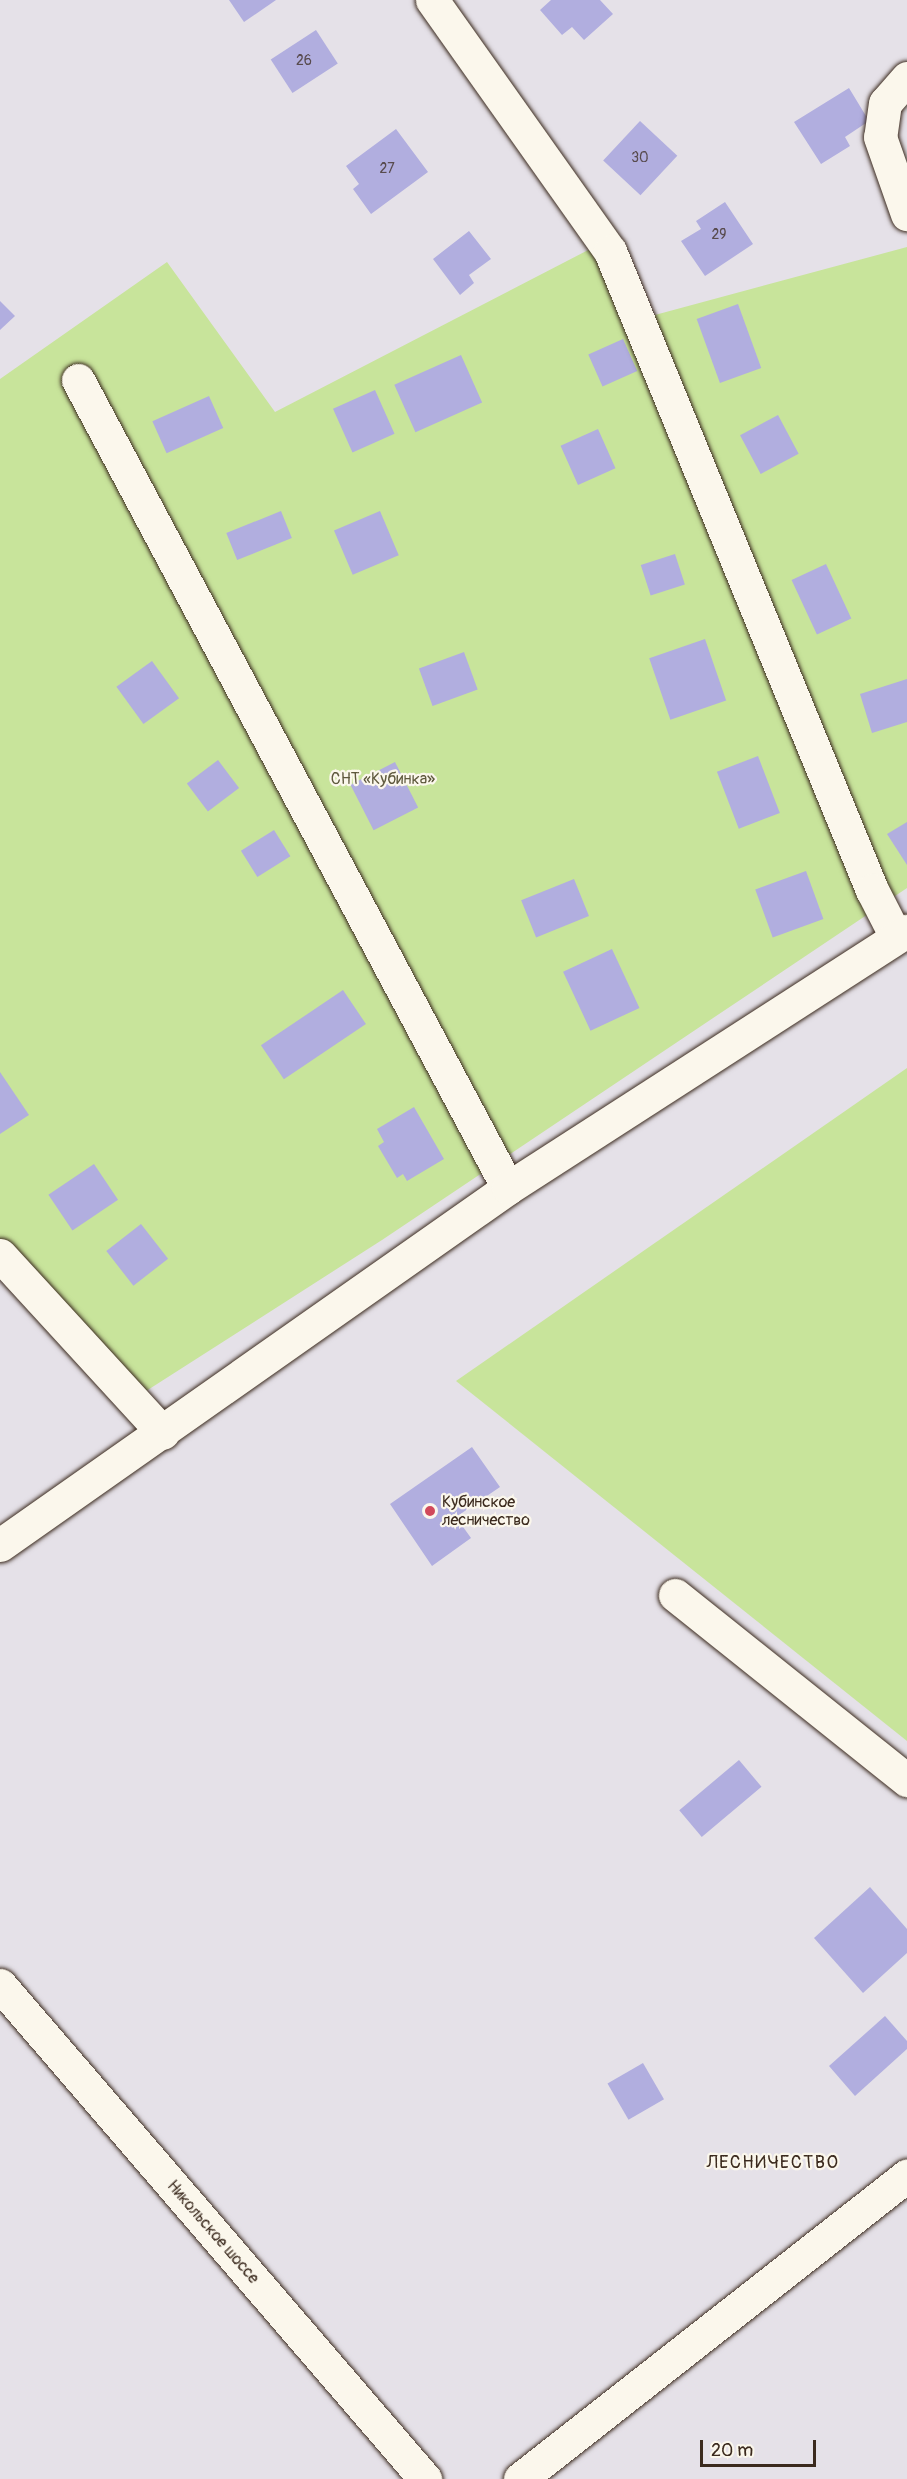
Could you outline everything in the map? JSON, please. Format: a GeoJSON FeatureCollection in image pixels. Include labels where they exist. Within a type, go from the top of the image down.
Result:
{"type":"FeatureCollection","features":[{"type":"Feature","properties":{"kind":"street"},"geometry":{"type":"LineString","coordinates":[[0,1545],[163,1433],[508,1188],[901,933],[872,890],[609,251],[432,0]]}},
{"type":"Feature","properties":{"kind":"street"},"geometry":{"type":"LineString","coordinates":[[907,78],[885,103],[880,137],[907,214]]}},
{"type":"Feature","properties":{"kind":"street"},"geometry":{"type":"LineString","coordinates":[[78,380],[508,1188]]}},
{"type":"Feature","properties":{"kind":"street"},"geometry":{"type":"LineString","coordinates":[[0,1255],[163,1433]]}},
{"type":"Feature","properties":{"kind":"street"},"geometry":{"type":"LineString","coordinates":[[675,1595],[907,1780]]}},
{"type":"Feature","properties":{"kind":"street","name":"Никольское шоссе"},"geometry":{"type":"LineString","coordinates":[[0,1984],[425,2479]]}},
{"type":"Feature","properties":{"kind":"street"},"geometry":{"type":"LineString","coordinates":[[520,2479],[907,2176]]}},
{"type":"Feature","properties":{"kind":"green space","name":"СНТ «Кубинка»"},"geometry":{"type":"Polygon","coordinates":[[[594,247],[629,322],[907,247],[907,888],[382,1240],[143,1393],[0,1240],[0,379],[167,262],[275,412],[594,247]]]}},
{"type":"Feature","properties":{"kind":"green space"},"geometry":{"type":"Polygon","coordinates":[[[907,1068],[907,1741],[456,1381],[907,1068]]]}},
{"type":"Feature","properties":{"kind":"building"},"geometry":{"type":"Polygon","coordinates":[[[229,0],[276,0],[244,22],[229,0]]]}},
{"type":"Feature","properties":{"kind":"building"},"geometry":{"type":"Polygon","coordinates":[[[551,0],[600,0],[613,14],[584,40],[572,27],[562,35],[540,10],[551,0]]]}},
{"type":"Feature","properties":{"kind":"building"},"geometry":{"type":"Polygon","coordinates":[[[316,30],[338,64],[292,93],[271,59],[316,30]]]}},
{"type":"Feature","properties":{"kind":"building"},"geometry":{"type":"Polygon","coordinates":[[[849,88],[869,121],[845,137],[850,146],[821,164],[794,122],[849,88]]]}},
{"type":"Feature","properties":{"kind":"building"},"geometry":{"type":"Polygon","coordinates":[[[640,121],[677,156],[640,195],[603,160],[640,121]]]}},
{"type":"Feature","properties":{"kind":"building"},"geometry":{"type":"Polygon","coordinates":[[[396,129],[428,172],[371,214],[353,189],[359,184],[346,166],[396,129]]]}},
{"type":"Feature","properties":{"kind":"building"},"geometry":{"type":"Polygon","coordinates":[[[725,202],[753,244],[705,276],[681,241],[701,229],[696,221],[725,202]]]}},
{"type":"Feature","properties":{"kind":"building"},"geometry":{"type":"Polygon","coordinates":[[[469,231],[491,259],[469,275],[474,283],[460,295],[433,259],[469,231]]]}},
{"type":"Feature","properties":{"kind":"building"},"geometry":{"type":"Polygon","coordinates":[[[0,301],[15,316],[0,330],[0,301]]]}},
{"type":"Feature","properties":{"kind":"building"},"geometry":{"type":"Polygon","coordinates":[[[738,304],[761,368],[720,383],[697,319],[738,304]]]}},
{"type":"Feature","properties":{"kind":"building"},"geometry":{"type":"Polygon","coordinates":[[[623,339],[637,371],[603,386],[588,354],[623,339]]]}},
{"type":"Feature","properties":{"kind":"building"},"geometry":{"type":"Polygon","coordinates":[[[461,355],[482,403],[415,432],[394,385],[461,355]]]}},
{"type":"Feature","properties":{"kind":"building"},"geometry":{"type":"Polygon","coordinates":[[[375,390],[395,434],[353,453],[333,409],[375,390]]]}},
{"type":"Feature","properties":{"kind":"building"},"geometry":{"type":"Polygon","coordinates":[[[209,396],[223,428],[167,453],[152,421],[209,396]]]}},
{"type":"Feature","properties":{"kind":"building"},"geometry":{"type":"Polygon","coordinates":[[[778,415],[799,454],[761,474],[740,435],[778,415]]]}},
{"type":"Feature","properties":{"kind":"building"},"geometry":{"type":"Polygon","coordinates":[[[598,429],[615,468],[578,485],[561,446],[598,429]]]}},
{"type":"Feature","properties":{"kind":"building"},"geometry":{"type":"Polygon","coordinates":[[[281,511],[292,538],[237,560],[226,533],[281,511]]]}},
{"type":"Feature","properties":{"kind":"building"},"geometry":{"type":"Polygon","coordinates":[[[380,511],[399,555],[353,575],[334,531],[380,511]]]}},
{"type":"Feature","properties":{"kind":"building"},"geometry":{"type":"Polygon","coordinates":[[[675,554],[685,584],[651,596],[641,565],[675,554]]]}},
{"type":"Feature","properties":{"kind":"building"},"geometry":{"type":"Polygon","coordinates":[[[826,564],[851,618],[817,634],[792,580],[826,564]]]}},
{"type":"Feature","properties":{"kind":"building"},"geometry":{"type":"Polygon","coordinates":[[[705,639],[726,700],[670,720],[649,658],[705,639]]]}},
{"type":"Feature","properties":{"kind":"building"},"geometry":{"type":"Polygon","coordinates":[[[464,652],[478,690],[433,706],[419,668],[464,652]]]}},
{"type":"Feature","properties":{"kind":"building"},"geometry":{"type":"Polygon","coordinates":[[[152,661],[179,698],[143,724],[116,687],[152,661]]]}},
{"type":"Feature","properties":{"kind":"building"},"geometry":{"type":"Polygon","coordinates":[[[907,679],[907,722],[872,733],[860,694],[907,679]]]}},
{"type":"Feature","properties":{"kind":"building"},"geometry":{"type":"Polygon","coordinates":[[[758,756],[780,813],[739,829],[717,772],[758,756]]]}},
{"type":"Feature","properties":{"kind":"building"},"geometry":{"type":"Polygon","coordinates":[[[218,760],[239,788],[208,811],[187,783],[218,760]]]}},
{"type":"Feature","properties":{"kind":"building"},"geometry":{"type":"Polygon","coordinates":[[[395,762],[418,807],[374,830],[350,785],[395,762]]]}},
{"type":"Feature","properties":{"kind":"building"},"geometry":{"type":"Polygon","coordinates":[[[907,822],[907,865],[887,834],[907,822]]]}},
{"type":"Feature","properties":{"kind":"building"},"geometry":{"type":"Polygon","coordinates":[[[274,830],[290,856],[257,877],[241,851],[274,830]]]}},
{"type":"Feature","properties":{"kind":"building"},"geometry":{"type":"Polygon","coordinates":[[[806,871],[823,919],[773,937],[755,889],[806,871]]]}},
{"type":"Feature","properties":{"kind":"building"},"geometry":{"type":"Polygon","coordinates":[[[574,879],[589,916],[536,937],[521,900],[574,879]]]}},
{"type":"Feature","properties":{"kind":"building"},"geometry":{"type":"Polygon","coordinates":[[[612,949],[639,1008],[591,1031],[563,972],[612,949]]]}},
{"type":"Feature","properties":{"kind":"building"},"geometry":{"type":"Polygon","coordinates":[[[343,990],[366,1024],[284,1079],[261,1045],[343,990]]]}},
{"type":"Feature","properties":{"kind":"building"},"geometry":{"type":"Polygon","coordinates":[[[0,1072],[29,1115],[0,1134],[0,1072]]]}},
{"type":"Feature","properties":{"kind":"building"},"geometry":{"type":"Polygon","coordinates":[[[414,1107],[444,1159],[407,1181],[403,1174],[397,1178],[378,1146],[384,1142],[377,1129],[414,1107]]]}},
{"type":"Feature","properties":{"kind":"building"},"geometry":{"type":"Polygon","coordinates":[[[94,1164],[118,1200],[72,1230],[48,1195],[94,1164]]]}},
{"type":"Feature","properties":{"kind":"building"},"geometry":{"type":"Polygon","coordinates":[[[141,1224],[168,1259],[133,1286],[106,1251],[141,1224]]]}},
{"type":"Feature","properties":{"kind":"building","name":"Кубинское лесничество"},"geometry":{"type":"Polygon","coordinates":[[[472,1447],[500,1487],[456,1517],[471,1538],[432,1566],[390,1504],[472,1447]]]}},
{"type":"Feature","properties":{"kind":"building"},"geometry":{"type":"Polygon","coordinates":[[[739,1760],[761,1787],[702,1837],[679,1810],[739,1760]]]}},
{"type":"Feature","properties":{"kind":"building"},"geometry":{"type":"Polygon","coordinates":[[[870,1887],[907,1929],[907,1953],[863,1993],[814,1938],[870,1887]]]}},
{"type":"Feature","properties":{"kind":"building"},"geometry":{"type":"Polygon","coordinates":[[[885,2016],[907,2041],[907,2049],[855,2096],[829,2066],[885,2016]]]}},
{"type":"Feature","properties":{"kind":"building"},"geometry":{"type":"Polygon","coordinates":[[[643,2063],[664,2099],[628,2120],[607,2084],[643,2063]]]}},
{"type":"Feature","properties":{"kind":"place","name":"Кубинское лесничество"},"geometry":{"type":"Point","coordinates":[430,1511]}},
{"type":"Feature","properties":{"kind":"district","name":"ЛЕСНИЧЕСТВО"},"geometry":{"type":"Point","coordinates":[773,2163]}}]}
